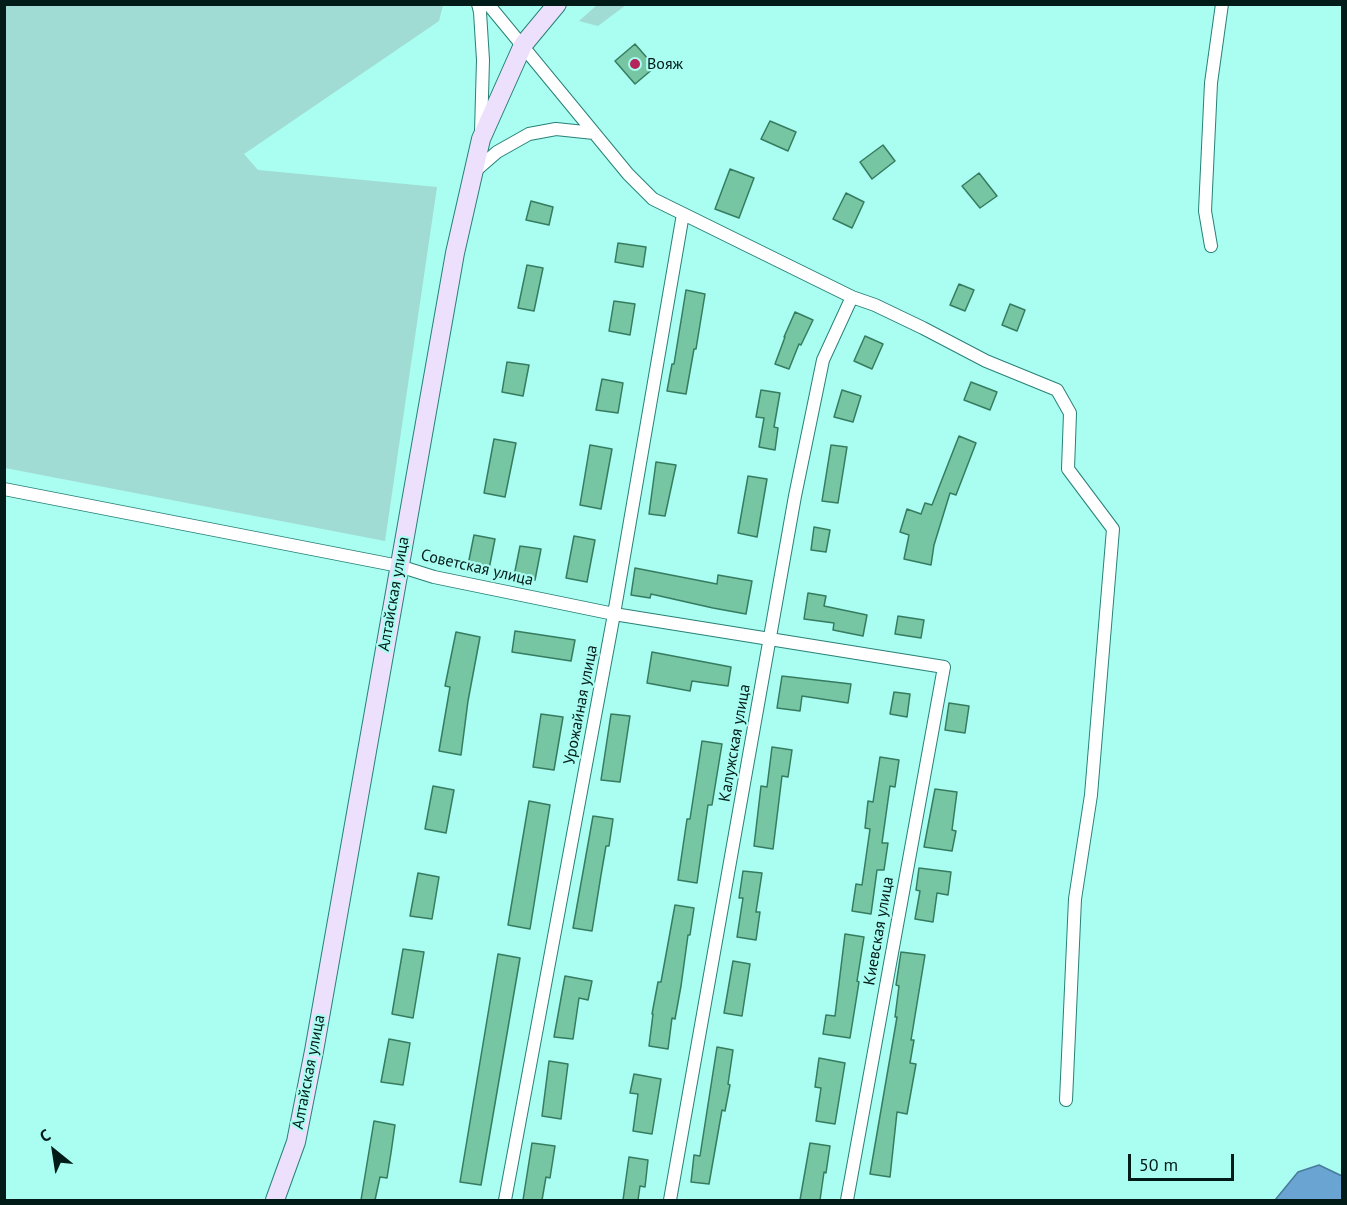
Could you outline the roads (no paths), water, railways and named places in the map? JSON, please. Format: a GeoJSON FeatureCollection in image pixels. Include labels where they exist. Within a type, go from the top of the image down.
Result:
{"type":"FeatureCollection","features":[{"type":"Feature","properties":{"kind":"main road","name":"Алтайская улица"},"geometry":{"type":"LineString","coordinates":[[275,1200],[296,1142],[314,1051],[455,252],[482,139],[523,45],[557,4]]}},
{"type":"Feature","properties":{"kind":"street"},"geometry":{"type":"LineString","coordinates":[[478,4],[483,60],[482,139]]}},
{"type":"Feature","properties":{"kind":"street"},"geometry":{"type":"LineString","coordinates":[[488,4],[628,174],[653,199],[986,361],[1058,390],[1070,413],[1068,469],[1113,529],[1091,795],[1075,899],[1066,1100]]}},
{"type":"Feature","properties":{"kind":"street"},"geometry":{"type":"LineString","coordinates":[[1211,246],[1205,211],[1211,83],[1222,4]]}},
{"type":"Feature","properties":{"kind":"street"},"geometry":{"type":"LineString","coordinates":[[474,172],[498,152],[529,134],[556,129],[594,132]]}},
{"type":"Feature","properties":{"kind":"street","name":"Урожайная улица"},"geometry":{"type":"LineString","coordinates":[[505,1200],[614,614],[683,214]]}},
{"type":"Feature","properties":{"kind":"street","name":"Калужская улица"},"geometry":{"type":"LineString","coordinates":[[670,1200],[795,496],[823,360],[852,297]]}},
{"type":"Feature","properties":{"kind":"street","name":"Советская улица"},"geometry":{"type":"LineString","coordinates":[[4,489],[399,566],[434,577],[614,614],[944,667]]}},
{"type":"Feature","properties":{"kind":"street","name":"Киевская улица"},"geometry":{"type":"LineString","coordinates":[[847,1200],[944,667]]}},
{"type":"Feature","properties":{"kind":"place","name":"Вояж"},"geometry":{"type":"Point","coordinates":[635,64]}}]}
